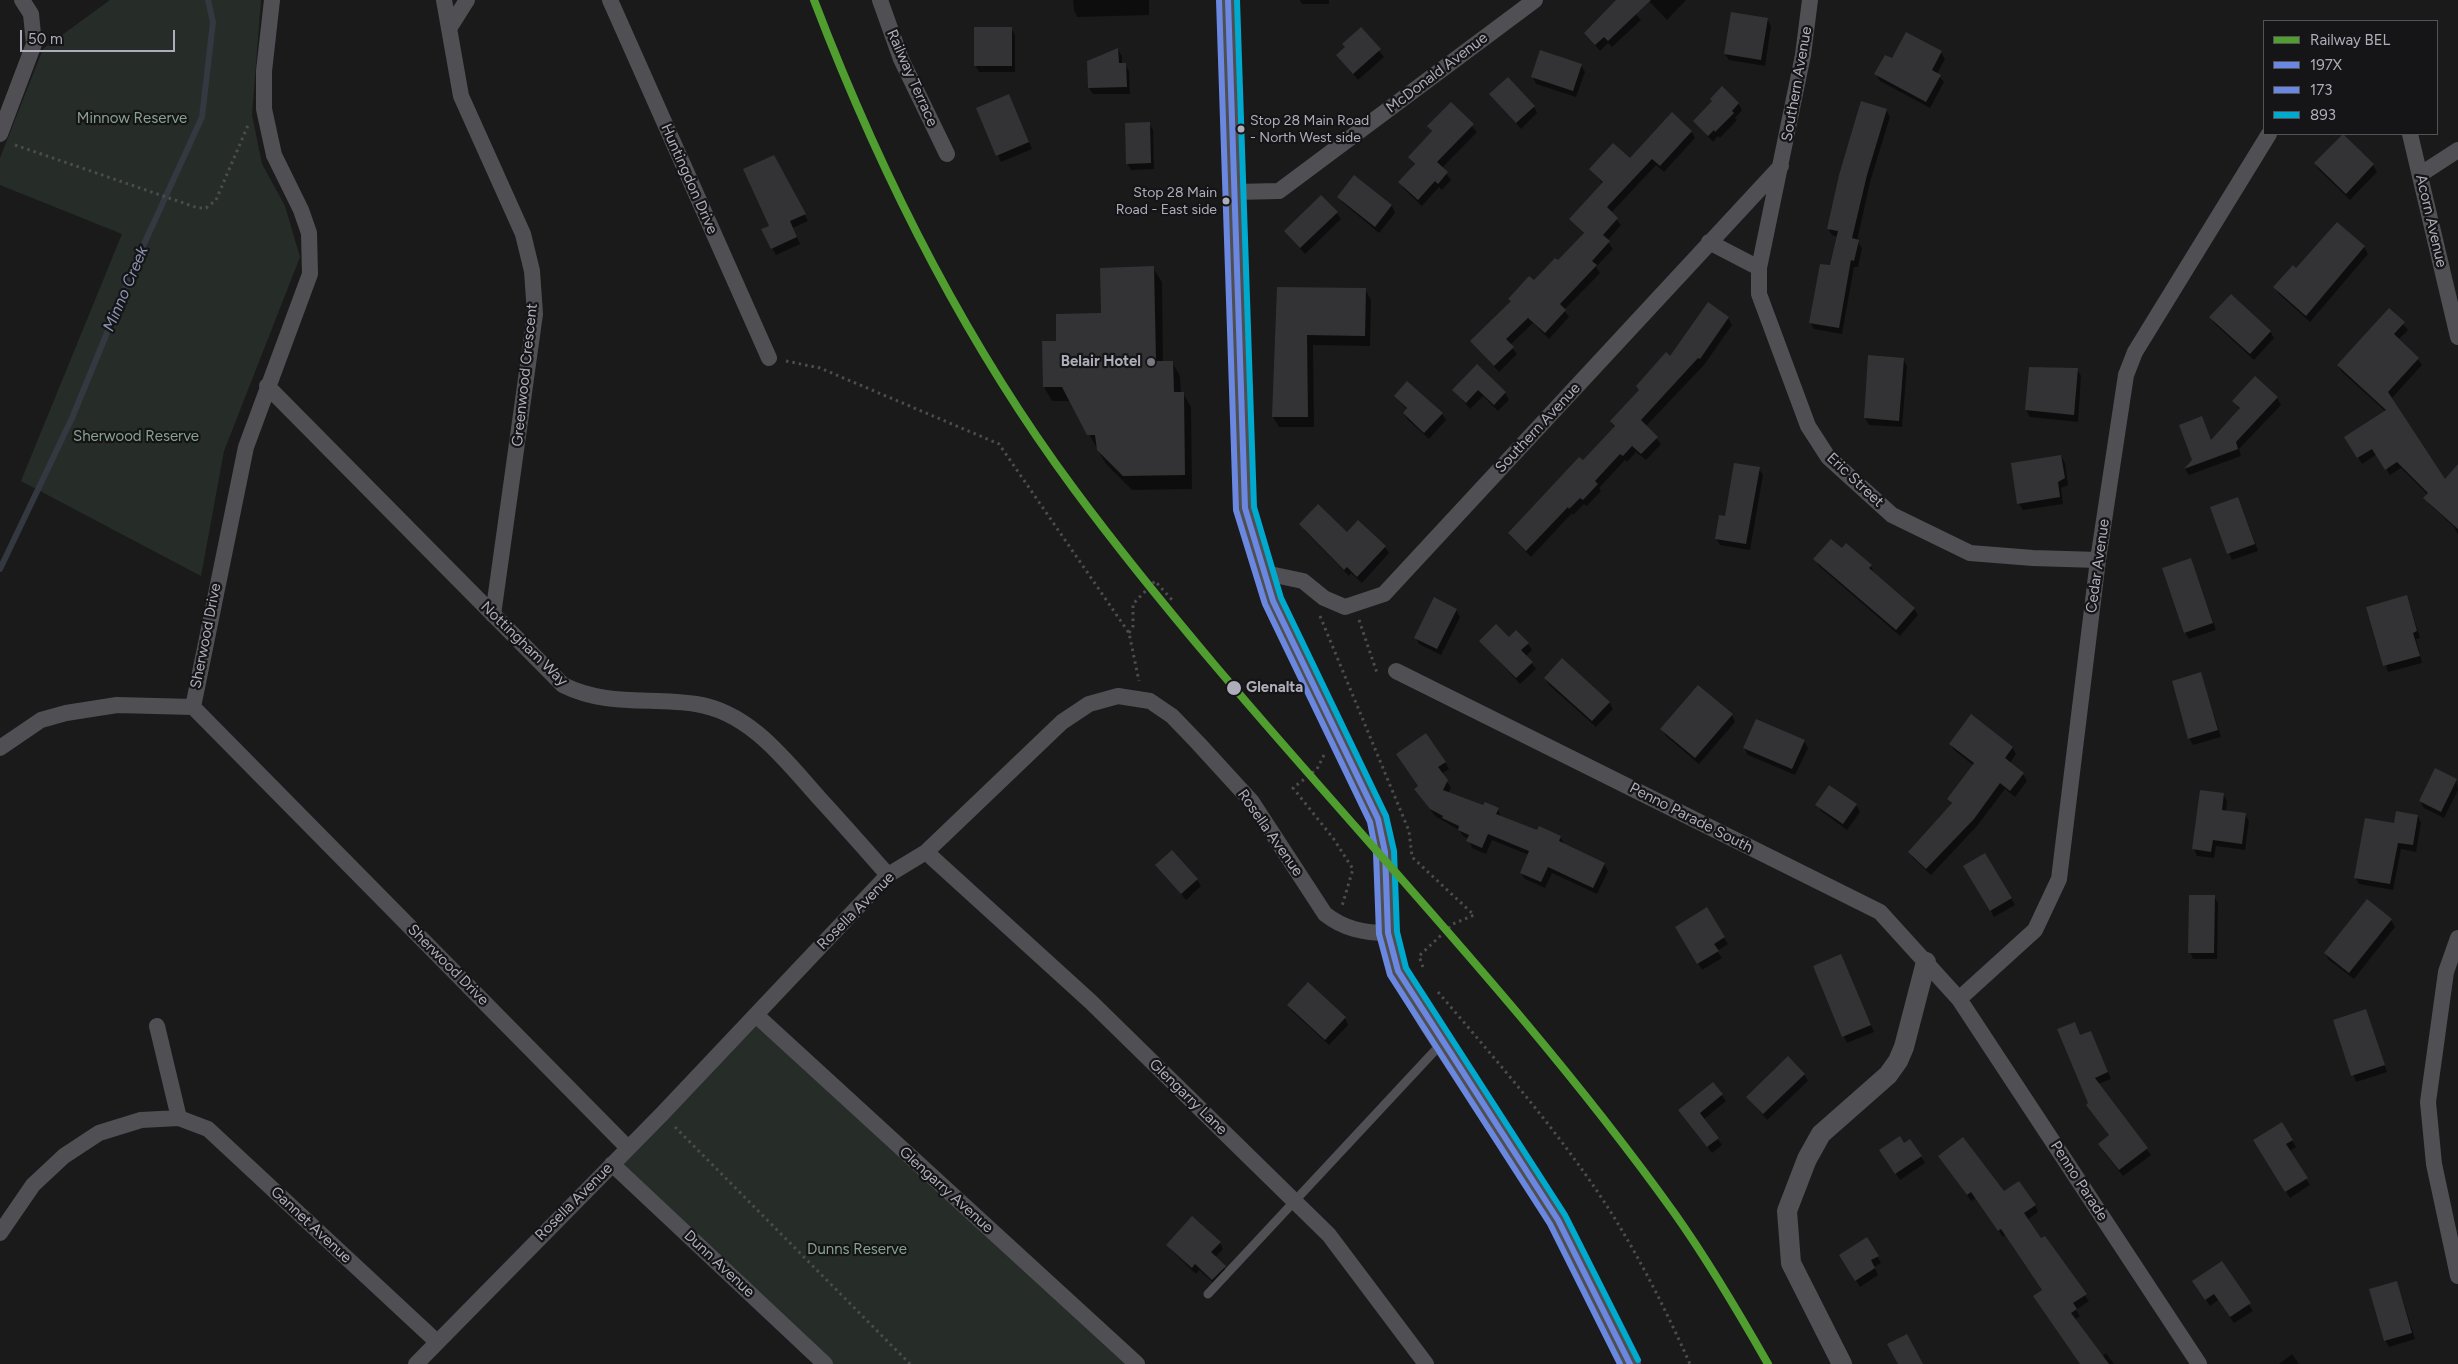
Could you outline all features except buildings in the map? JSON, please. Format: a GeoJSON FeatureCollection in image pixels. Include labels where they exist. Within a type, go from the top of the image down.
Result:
{"type":"FeatureCollection","features":[{"type":"Feature","properties":{"kind":"main road"},"geometry":{"type":"LineString","coordinates":[[1228,0],[1245,508],[1273,601],[1318,691],[1378,820],[1384,840],[1388,933],[1398,971],[1442,1043],[1558,1220],[1630,1364]]}},
{"type":"Feature","properties":{"kind":"street"},"geometry":{"type":"LineString","coordinates":[[5,139],[34,44],[31,14],[22,0]]}},
{"type":"Feature","properties":{"kind":"street","name":"Sherwood Drive"},"geometry":{"type":"LineString","coordinates":[[272,0],[264,71],[264,109],[274,155],[301,210],[309,233],[310,274],[246,447],[193,707],[628,1148]]}},
{"type":"Feature","properties":{"kind":"street","name":"Greenwood Crescent"},"geometry":{"type":"LineString","coordinates":[[444,0],[461,96],[523,234],[532,271],[535,314],[494,615]]}},
{"type":"Feature","properties":{"kind":"street"},"geometry":{"type":"LineString","coordinates":[[450,27],[467,0]]}},
{"type":"Feature","properties":{"kind":"street","name":"Huntingdon Drive"},"geometry":{"type":"LineString","coordinates":[[610,0],[769,358]]}},
{"type":"Feature","properties":{"kind":"street","name":"Railway Terrace"},"geometry":{"type":"LineString","coordinates":[[880,0],[901,59],[947,154]]}},
{"type":"Feature","properties":{"kind":"street","name":"McDonald Avenue"},"geometry":{"type":"LineString","coordinates":[[1234,192],[1279,191],[1535,0]]}},
{"type":"Feature","properties":{"kind":"street","name":"Southern Avenue"},"geometry":{"type":"LineString","coordinates":[[1759,268],[1782,166],[1803,55],[1810,1]]}},
{"type":"Feature","properties":{"kind":"street","name":"Cedar Avenue"},"geometry":{"type":"LineString","coordinates":[[1959,999],[2035,930],[2059,879],[2098,560],[2126,375],[2135,352],[2268,135]]}},
{"type":"Feature","properties":{"kind":"street","name":"Acorn Avenue"},"geometry":{"type":"LineString","coordinates":[[2410,135],[2458,337]]}},
{"type":"Feature","properties":{"kind":"street"},"geometry":{"type":"LineString","coordinates":[[2421,174],[2458,150]]}},
{"type":"Feature","properties":{"kind":"street","name":"Southern Avenue"},"geometry":{"type":"LineString","coordinates":[[1265,573],[1303,581],[1324,598],[1345,608],[1384,594],[1709,242],[1782,166]]}},
{"type":"Feature","properties":{"kind":"street"},"geometry":{"type":"LineString","coordinates":[[1709,242],[1759,268]]}},
{"type":"Feature","properties":{"kind":"street","name":"Eric Street"},"geometry":{"type":"LineString","coordinates":[[1759,268],[1759,294],[1808,426],[1828,457],[1892,515],[1970,553],[2033,558],[2098,560]]}},
{"type":"Feature","properties":{"kind":"street","name":"Nottingham Way"},"geometry":{"type":"LineString","coordinates":[[267,386],[563,685],[582,694],[601,698],[696,704],[716,709],[744,723],[774,747],[888,875]]}},
{"type":"Feature","properties":{"kind":"street","name":"Penno Parade South"},"geometry":{"type":"LineString","coordinates":[[1396,671],[1880,912],[1959,999]]}},
{"type":"Feature","properties":{"kind":"street","name":"Rosella Avenue"},"geometry":{"type":"LineString","coordinates":[[416,1364],[436,1341],[662,1114],[888,875],[926,852],[1062,722],[1089,704],[1118,696],[1150,701],[1172,716],[1252,802],[1325,914],[1337,924],[1366,933],[1388,933]]}},
{"type":"Feature","properties":{"kind":"street"},"geometry":{"type":"LineString","coordinates":[[0,748],[40,720],[66,713],[117,705],[193,707]]}},
{"type":"Feature","properties":{"kind":"street","name":"Glengarry Lane"},"geometry":{"type":"LineString","coordinates":[[926,852],[1091,1002],[1329,1234],[1426,1364]]}},
{"type":"Feature","properties":{"kind":"street"},"geometry":{"type":"LineString","coordinates":[[2458,938],[2446,972],[2428,1102],[2434,1164],[2458,1276]]}},
{"type":"Feature","properties":{"kind":"street"},"geometry":{"type":"LineString","coordinates":[[1842,1364],[1791,1263],[1787,1211],[1807,1159],[1821,1134],[1888,1076],[1898,1061],[1904,1047],[1926,962]]}},
{"type":"Feature","properties":{"kind":"street","name":"Penno Parade"},"geometry":{"type":"LineString","coordinates":[[1959,999],[2199,1364]]}},
{"type":"Feature","properties":{"kind":"street","name":"Glengarry Avenue"},"geometry":{"type":"LineString","coordinates":[[756,1015],[1137,1364]]}},
{"type":"Feature","properties":{"kind":"street"},"geometry":{"type":"LineString","coordinates":[[157,1026],[180,1118]]}},
{"type":"Feature","properties":{"kind":"street","name":"Gannet Avenue"},"geometry":{"type":"LineString","coordinates":[[0,1233],[33,1185],[64,1156],[99,1133],[141,1120],[180,1118],[208,1129],[436,1341]]}},
{"type":"Feature","properties":{"kind":"street","name":"Dunn Avenue"},"geometry":{"type":"LineString","coordinates":[[612,1164],[825,1364]]}},
{"type":"Feature","properties":{"kind":"lane"},"geometry":{"type":"LineString","coordinates":[[1208,1294],[1442,1043]]}},
{"type":"Feature","properties":{"kind":"path"},"geometry":{"type":"LineString","coordinates":[[5,139],[147,192],[198,208],[213,204],[241,136],[249,123],[264,109]]}},
{"type":"Feature","properties":{"kind":"path"},"geometry":{"type":"LineString","coordinates":[[769,358],[820,368],[999,444],[1128,633],[1144,700]]}},
{"type":"Feature","properties":{"kind":"path"},"geometry":{"type":"LineString","coordinates":[[1128,633],[1134,626],[1133,604],[1155,581],[1173,601]]}},
{"type":"Feature","properties":{"kind":"path"},"geometry":{"type":"LineString","coordinates":[[1324,598],[1316,607],[1409,830],[1412,856],[1474,915],[1453,924],[1419,956],[1426,974]]}},
{"type":"Feature","properties":{"kind":"path"},"geometry":{"type":"LineString","coordinates":[[1354,604],[1377,674],[1396,671]]}},
{"type":"Feature","properties":{"kind":"path"},"geometry":{"type":"LineString","coordinates":[[1336,732],[1317,770],[1292,788],[1333,838],[1353,869],[1337,924]]}},
{"type":"Feature","properties":{"kind":"path"},"geometry":{"type":"LineString","coordinates":[[1432,985],[1550,1127],[1603,1200],[1666,1309],[1690,1364]]}},
{"type":"Feature","properties":{"kind":"path"},"geometry":{"type":"LineString","coordinates":[[662,1114],[910,1364]]}},
{"type":"Feature","properties":{"kind":"green space"},"geometry":{"type":"Polygon","coordinates":[[[110,0],[261,0],[252,115],[262,164],[285,206],[300,257],[224,451],[201,576],[21,481],[122,234],[0,185],[0,158],[43,49],[110,0]]]}},
{"type":"Feature","properties":{"kind":"green space","name":"Dunns Reserve"},"geometry":{"type":"Polygon","coordinates":[[[756,1015],[1137,1364],[825,1364],[612,1164],[756,1015]]]}},
{"type":"Feature","properties":{"kind":"waterway","name":"Minno Creek"},"geometry":{"type":"LineString","coordinates":[[0,569],[72,418],[139,255],[202,117],[213,22],[208,0]]}},
{"type":"Feature","properties":{"kind":"rail line","name":"BEL"},"geometry":{"type":"LineString","coordinates":[[814,0],[867,128],[927,253],[960,314],[1034,432],[1074,489],[1146,582],[1221,673],[1454,939],[1530,1028],[1604,1120],[1688,1232],[1768,1364]]}},
{"type":"Feature","properties":{"kind":"transit line","name":"173"},"geometry":{"type":"LineString","coordinates":[[1219,0],[1236,510],[1265,604],[1370,822],[1376,853],[1379,934],[1390,975],[1550,1224],[1620,1364]]}},
{"type":"Feature","properties":{"kind":"transit line","name":"197X"},"geometry":{"type":"LineString","coordinates":[[1228,0],[1245,508],[1273,601],[1378,819],[1385,852],[1388,933],[1398,971],[1558,1220],[1630,1364]]}},
{"type":"Feature","properties":{"kind":"transit line","name":"893"},"geometry":{"type":"LineString","coordinates":[[1237,0],[1254,507],[1281,598],[1386,816],[1394,851],[1397,932],[1406,968],[1565,1215],[1638,1360]]}},
{"type":"Feature","properties":{"kind":"place","name":"Stop 28 Main Road - North West side"},"geometry":{"type":"Point","coordinates":[1241,129]}},
{"type":"Feature","properties":{"kind":"place","name":"Stop 28 Main Road - East side"},"geometry":{"type":"Point","coordinates":[1226,201]}},
{"type":"Feature","properties":{"kind":"place","name":"Belair Hotel"},"geometry":{"type":"Point","coordinates":[1151,362]}},
{"type":"Feature","properties":{"kind":"place","name":"Glenalta"},"geometry":{"type":"Point","coordinates":[1234,688]}},
{"type":"Feature","properties":{"kind":"park label","name":"Minnow Reserve"},"geometry":{"type":"Point","coordinates":[132,119]}},
{"type":"Feature","properties":{"kind":"park label","name":"Sherwood Reserve"},"geometry":{"type":"Point","coordinates":[136,437]}}]}
